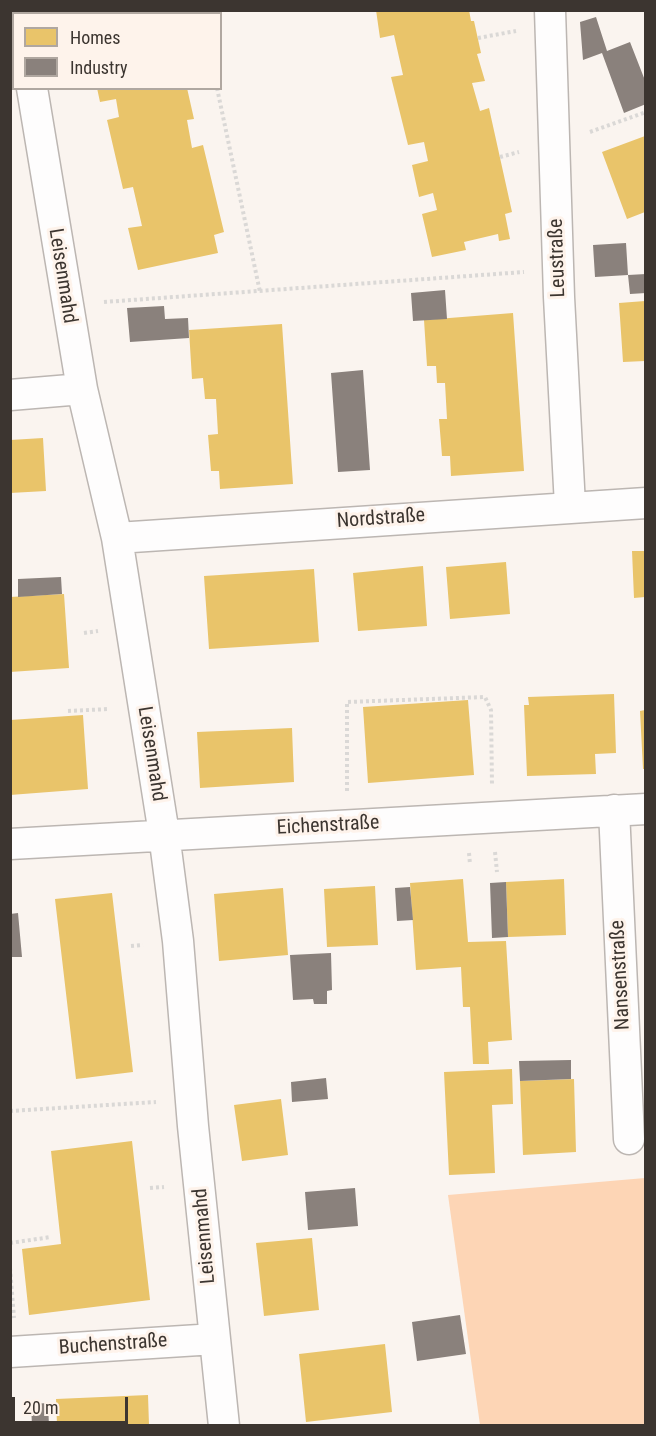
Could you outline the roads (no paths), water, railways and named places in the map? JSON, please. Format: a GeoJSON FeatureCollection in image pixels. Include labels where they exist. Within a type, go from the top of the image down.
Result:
{"type":"FeatureCollection","features":[{"type":"Feature","properties":{"kind":"street","name":"Leustraße"},"geometry":{"type":"LineString","coordinates":[[550,10],[570,506]]}},
{"type":"Feature","properties":{"kind":"street","name":"Leisenmahd"},"geometry":{"type":"LineString","coordinates":[[32,90],[82,389],[117,538],[164,834],[178,941],[191,1100],[224,1425]]}},
{"type":"Feature","properties":{"kind":"street"},"geometry":{"type":"LineString","coordinates":[[10,395],[82,389]]}},
{"type":"Feature","properties":{"kind":"street","name":"Nordstraße"},"geometry":{"type":"LineString","coordinates":[[117,538],[570,506],[645,503]]}},
{"type":"Feature","properties":{"kind":"street","name":"Eichenstraße"},"geometry":{"type":"LineString","coordinates":[[10,844],[645,809]]}},
{"type":"Feature","properties":{"kind":"street","name":"Nansenstraße"},"geometry":{"type":"LineString","coordinates":[[614,810],[629,1139]]}},
{"type":"Feature","properties":{"kind":"street","name":"Buchenstraße"},"geometry":{"type":"LineString","coordinates":[[14,1352],[215,1339]]}}]}
